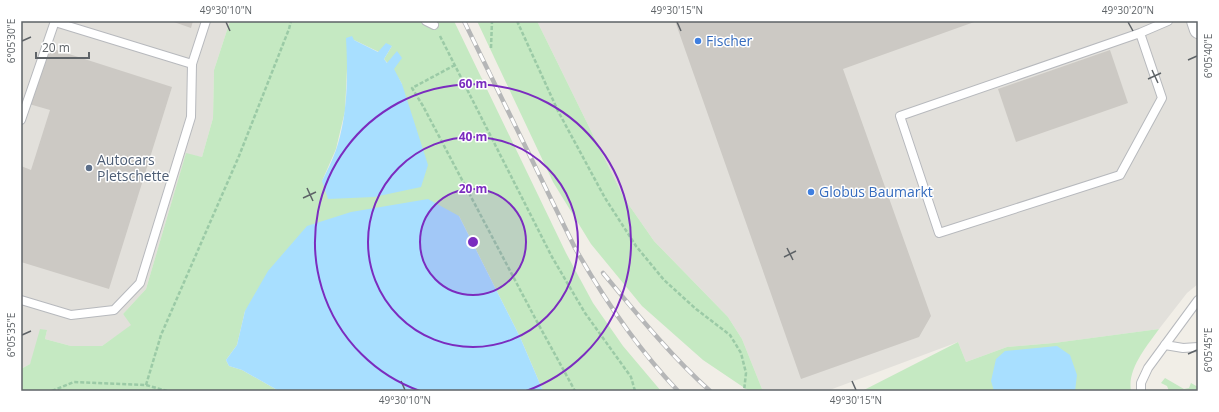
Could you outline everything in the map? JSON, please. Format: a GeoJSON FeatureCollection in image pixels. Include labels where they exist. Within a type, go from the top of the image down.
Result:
{"type":"FeatureCollection","features":[{"type":"Feature","properties":{"kind":"street"},"geometry":{"type":"LineString","coordinates":[[1195,21],[1198,30]]}},
{"type":"Feature","properties":{"kind":"lane"},"geometry":{"type":"LineString","coordinates":[[21,120],[55,21],[192,64]]}},
{"type":"Feature","properties":{"kind":"lane"},"geometry":{"type":"LineString","coordinates":[[21,300],[71,315],[114,310],[140,283],[191,117],[192,64],[206,21]]}},
{"type":"Feature","properties":{"kind":"lane"},"geometry":{"type":"LineString","coordinates":[[426,21],[434,25]]}},
{"type":"Feature","properties":{"kind":"lane"},"geometry":{"type":"LineString","coordinates":[[1140,33],[1162,98],[1120,175],[939,233],[900,116],[1140,33],[1168,21]]}},
{"type":"Feature","properties":{"kind":"lane"},"geometry":{"type":"LineString","coordinates":[[1141,391],[1141,383],[1148,368],[1166,345],[1191,307],[1198,300]]}},
{"type":"Feature","properties":{"kind":"lane"},"geometry":{"type":"LineString","coordinates":[[1166,345],[1182,348],[1198,347]]}},
{"type":"Feature","properties":{"kind":"path"},"geometry":{"type":"LineString","coordinates":[[146,385],[161,335],[239,156],[291,21]]}},
{"type":"Feature","properties":{"kind":"path"},"geometry":{"type":"LineString","coordinates":[[490,48],[492,21]]}},
{"type":"Feature","properties":{"kind":"path"},"geometry":{"type":"LineString","coordinates":[[517,21],[558,111],[605,198],[636,246],[664,280],[730,335],[741,353],[746,373],[744,391]]}},
{"type":"Feature","properties":{"kind":"path"},"geometry":{"type":"LineString","coordinates":[[434,25],[552,257],[584,313],[631,377],[635,391]]}},
{"type":"Feature","properties":{"kind":"path"},"geometry":{"type":"LineString","coordinates":[[454,65],[412,88],[535,318],[576,391]]}},
{"type":"Feature","properties":{"kind":"path"},"geometry":{"type":"LineString","coordinates":[[52,391],[74,382],[146,385],[167,391]]}},
{"type":"Feature","properties":{"kind":"shaded area"},"geometry":{"type":"Polygon","coordinates":[[[21,21],[230,21],[214,70],[213,118],[202,157],[186,154],[146,289],[123,314],[132,325],[102,346],[71,346],[45,339],[47,330],[30,364],[21,369],[21,21]]]}},
{"type":"Feature","properties":{"kind":"shaded area"},"geometry":{"type":"Polygon","coordinates":[[[537,21],[1198,21],[1198,284],[1187,293],[1159,329],[1054,343],[1007,347],[966,362],[958,342],[827,391],[772,391],[762,389],[742,339],[728,317],[654,241],[624,198],[537,21]]]}},
{"type":"Feature","properties":{"kind":"green space"},"geometry":{"type":"Polygon","coordinates":[[[230,21],[454,21],[566,253],[593,303],[623,346],[661,391],[543,391],[520,337],[459,216],[245,311],[237,345],[226,360],[229,366],[242,370],[279,391],[21,391],[21,369],[30,364],[40,329],[47,330],[45,339],[71,346],[102,346],[131,325],[123,314],[146,289],[186,153],[202,157],[213,118],[214,70],[230,21]],[[354,40],[347,69],[345,111],[336,149],[322,181],[402,84],[393,69],[384,59],[392,46],[379,52],[354,40]]]}},
{"type":"Feature","properties":{"kind":"green space"},"geometry":{"type":"Polygon","coordinates":[[[477,21],[537,21],[624,198],[654,241],[728,317],[742,339],[762,389],[772,391],[749,391],[703,360],[642,306],[591,244],[553,182],[477,21]]]}},
{"type":"Feature","properties":{"kind":"green space"},"geometry":{"type":"Polygon","coordinates":[[[1159,329],[1135,366],[1132,374],[1131,391],[862,391],[958,342],[966,362],[1007,347],[1054,343],[1159,329]]]}},
{"type":"Feature","properties":{"kind":"green space"},"geometry":{"type":"Polygon","coordinates":[[[1165,378],[1184,389],[1189,388],[1191,383],[1198,387],[1198,389],[1193,391],[1169,391],[1167,386],[1161,383],[1165,378]]]}},
{"type":"Feature","properties":{"kind":"water"},"geometry":{"type":"Polygon","coordinates":[[[352,36],[354,40],[378,52],[386,43],[392,46],[384,59],[387,63],[397,51],[402,58],[394,69],[402,84],[428,165],[421,187],[374,197],[328,199],[322,181],[336,150],[343,123],[347,80],[346,38],[352,36]]]}},
{"type":"Feature","properties":{"kind":"water"},"geometry":{"type":"Polygon","coordinates":[[[428,199],[459,216],[520,337],[543,391],[279,391],[242,370],[229,366],[226,360],[237,345],[245,311],[268,271],[307,226],[351,212],[428,199]]]}},
{"type":"Feature","properties":{"kind":"water"},"geometry":{"type":"Polygon","coordinates":[[[1057,346],[1070,355],[1077,375],[1075,391],[994,391],[991,381],[996,359],[1005,351],[1057,346]]]}},
{"type":"Feature","properties":{"kind":"building"},"geometry":{"type":"Polygon","coordinates":[[[171,21],[193,21],[191,28],[171,21]]]}},
{"type":"Feature","properties":{"kind":"building","name":"Globus Baumarkt"},"geometry":{"type":"Polygon","coordinates":[[[675,21],[977,21],[843,69],[931,316],[919,337],[801,379],[675,21]]]}},
{"type":"Feature","properties":{"kind":"building","name":"Autocars Pletschette"},"geometry":{"type":"Polygon","coordinates":[[[47,47],[172,87],[109,289],[21,262],[21,166],[31,170],[50,110],[29,104],[47,47]]]}},
{"type":"Feature","properties":{"kind":"building"},"geometry":{"type":"Polygon","coordinates":[[[1110,50],[1128,103],[1016,142],[998,89],[1110,50]]]}},
{"type":"Feature","properties":{"kind":"railway"},"geometry":{"type":"LineString","coordinates":[[464,21],[575,248],[622,322],[649,358],[678,391]]}},
{"type":"Feature","properties":{"kind":"railway"},"geometry":{"type":"LineString","coordinates":[[603,273],[668,349],[710,391]]}},
{"type":"Feature","properties":{"kind":"place","name":"Fischer"},"geometry":{"type":"Point","coordinates":[698,41]}},
{"type":"Feature","properties":{"kind":"place","name":"Autocars Pletschette"},"geometry":{"type":"Point","coordinates":[89,168]}},
{"type":"Feature","properties":{"kind":"place","name":"Globus Baumarkt"},"geometry":{"type":"Point","coordinates":[811,192]}}]}
